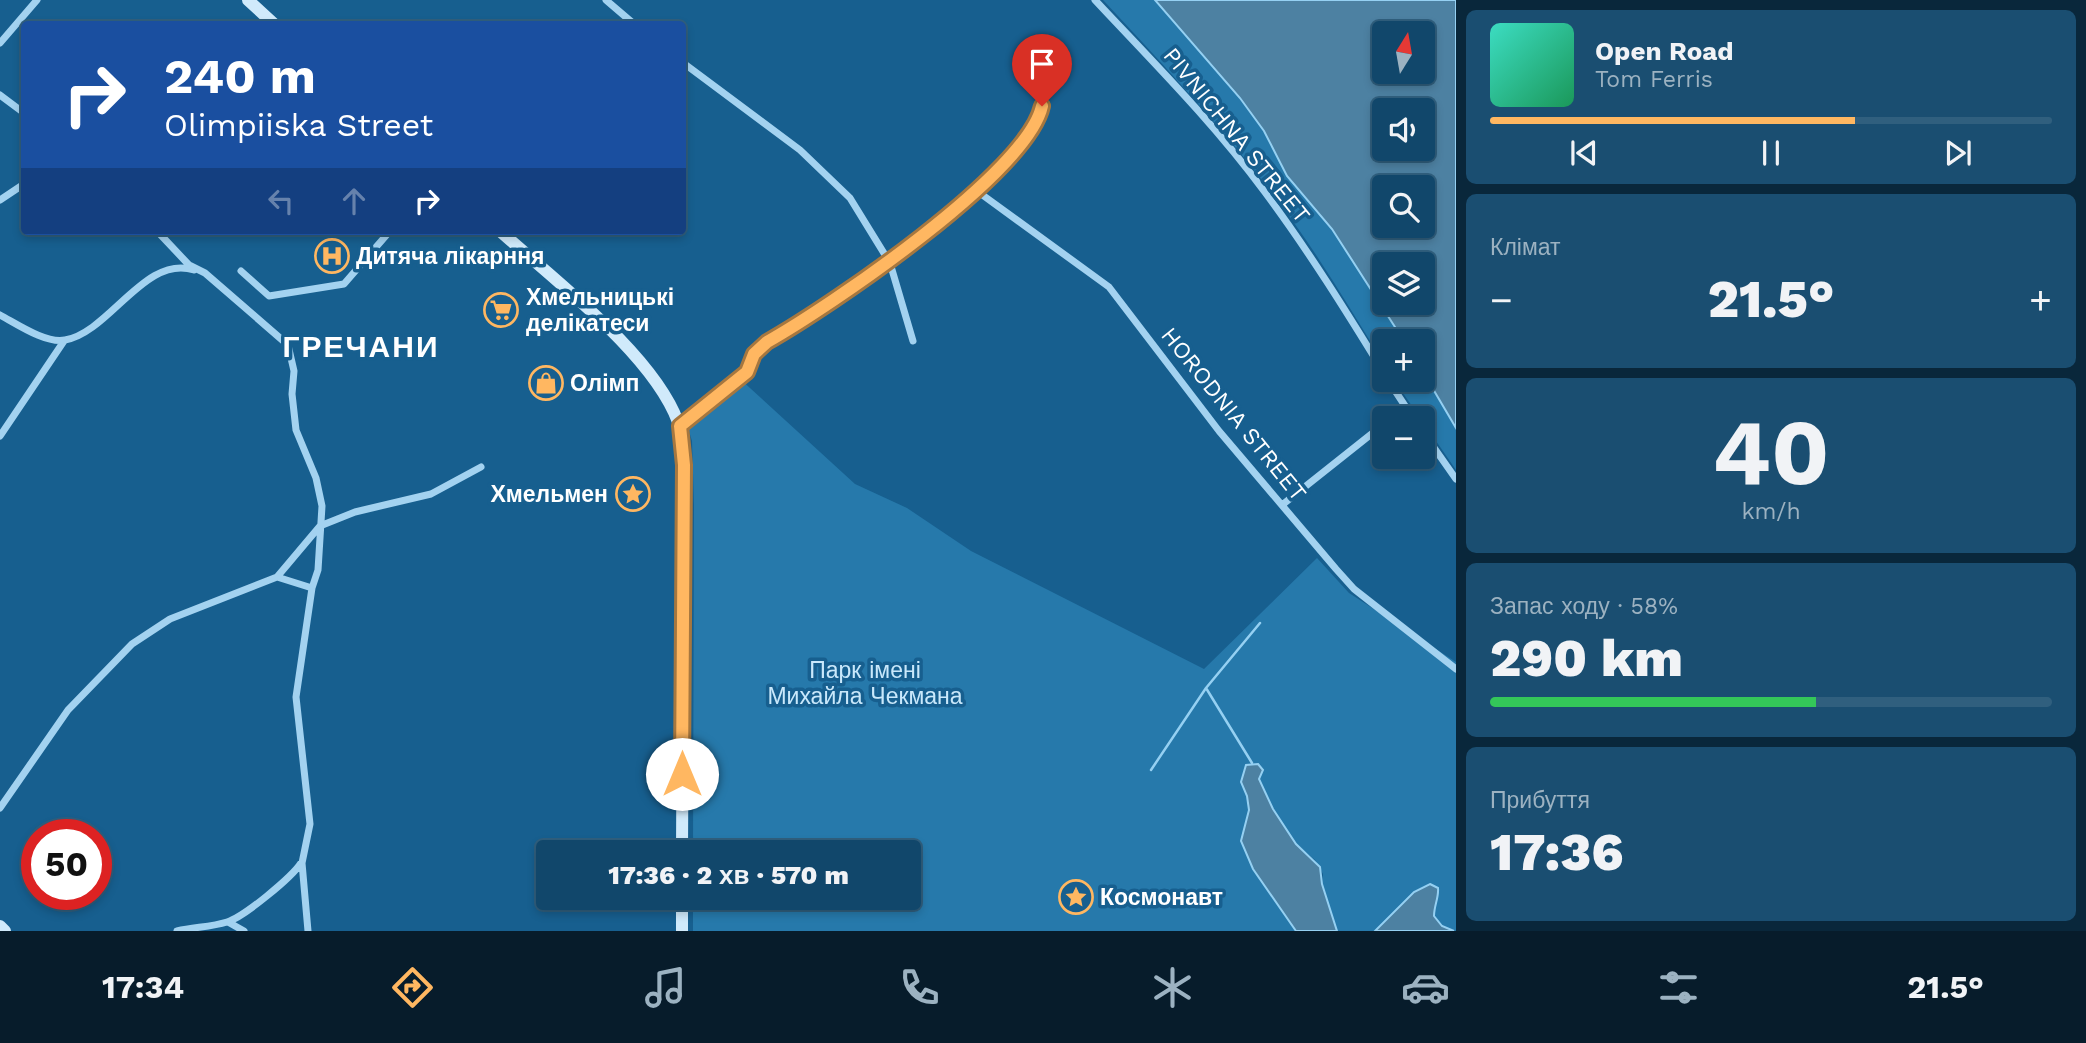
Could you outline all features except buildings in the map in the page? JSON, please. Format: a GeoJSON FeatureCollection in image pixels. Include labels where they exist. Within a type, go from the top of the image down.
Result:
{"type":"FeatureCollection","features":[{"type":"Feature","properties":{"kind":"main road"},"geometry":{"type":"LineString","coordinates":[[248,0],[271,21]]}},
{"type":"Feature","properties":{"kind":"main road"},"geometry":{"type":"LineString","coordinates":[[504,235],[623,344],[662,392],[680,426],[684,465],[682,840]]}},
{"type":"Feature","properties":{"kind":"main road"},"geometry":{"type":"LineString","coordinates":[[682,910],[682,931]]}},
{"type":"Feature","properties":{"kind":"main road"},"geometry":{"type":"LineString","coordinates":[[0,926],[5,931]]}},
{"type":"Feature","properties":{"kind":"street"},"geometry":{"type":"LineString","coordinates":[[0,43],[37,0]]}},
{"type":"Feature","properties":{"kind":"street"},"geometry":{"type":"LineString","coordinates":[[606,0],[630,21]]}},
{"type":"Feature","properties":{"kind":"street","name":"PIVNICHNA STREET"},"geometry":{"type":"LineString","coordinates":[[1095,0],[1191,102],[1263,190],[1328,281],[1372,353]]}},
{"type":"Feature","properties":{"kind":"street"},"geometry":{"type":"LineString","coordinates":[[686,65],[800,150],[850,198],[890,262],[913,341]]}},
{"type":"Feature","properties":{"kind":"street"},"geometry":{"type":"LineString","coordinates":[[0,95],[21,111]]}},
{"type":"Feature","properties":{"kind":"street"},"geometry":{"type":"LineString","coordinates":[[680,426],[747,372],[754,354],[767,342],[890,262],[977,191],[1029,136],[1038,122],[1042,106]]}},
{"type":"Feature","properties":{"kind":"street"},"geometry":{"type":"LineString","coordinates":[[0,200],[21,186]]}},
{"type":"Feature","properties":{"kind":"street","name":"HORODNIA STREET"},"geometry":{"type":"LineString","coordinates":[[977,191],[1109,287],[1282,505],[1354,589],[1456,669]]}},
{"type":"Feature","properties":{"kind":"street"},"geometry":{"type":"LineString","coordinates":[[161,235],[189,265],[205,273],[288,345],[295,371],[292,394],[296,430],[317,478],[322,506],[318,570],[312,588],[296,697],[310,824],[302,863],[308,931]]}},
{"type":"Feature","properties":{"kind":"street"},"geometry":{"type":"LineString","coordinates":[[242,271],[269,296],[344,284],[387,235]]}},
{"type":"Feature","properties":{"kind":"street"},"geometry":{"type":"LineString","coordinates":[[0,315],[52,339],[64,341],[79,335],[110,313],[141,284],[170,268],[188,268],[205,273]]}},
{"type":"Feature","properties":{"kind":"street"},"geometry":{"type":"LineString","coordinates":[[0,436],[64,341]]}},
{"type":"Feature","properties":{"kind":"street"},"geometry":{"type":"LineString","coordinates":[[1282,505],[1372,434]]}},
{"type":"Feature","properties":{"kind":"street"},"geometry":{"type":"LineString","coordinates":[[1435,449],[1456,479]]}},
{"type":"Feature","properties":{"kind":"street"},"geometry":{"type":"LineString","coordinates":[[0,807],[68,710],[132,644],[170,619],[277,577],[320,526],[355,512],[431,494],[481,467]]}},
{"type":"Feature","properties":{"kind":"street"},"geometry":{"type":"LineString","coordinates":[[277,577],[312,588]]}},
{"type":"Feature","properties":{"kind":"street"},"geometry":{"type":"LineString","coordinates":[[177,931],[228,922],[244,914],[293,876],[302,863]]}},
{"type":"Feature","properties":{"kind":"street"},"geometry":{"type":"LineString","coordinates":[[228,922],[244,931]]}},
{"type":"Feature","properties":{"kind":"green space"},"geometry":{"type":"Polygon","coordinates":[[[1103,0],[1155,0],[1240,98],[1264,131],[1287,176],[1332,229],[1372,291],[1372,315],[1387,315],[1396,329],[1372,329],[1372,344],[1282,206],[1247,161],[1103,0]]]}},
{"type":"Feature","properties":{"kind":"green space","name":"Парк імені Михайла Чекмана"},"geometry":{"type":"Polygon","coordinates":[[[739,378],[855,484],[907,508],[971,551],[1204,669],[1317,558],[1349,593],[1456,662],[1456,931],[1442,926],[1434,916],[1434,903],[1414,892],[1375,931],[1337,931],[1322,884],[1323,874],[1315,860],[1296,844],[1273,809],[1259,779],[1241,782],[1249,810],[1241,841],[1253,869],[1296,931],[693,931],[693,910],[921,910],[921,840],[693,840],[694,506],[692,441],[686,421],[739,378]]]}},
{"type":"Feature","properties":{"kind":"green space"},"geometry":{"type":"Polygon","coordinates":[[[1402,392],[1435,392],[1456,428],[1456,470],[1435,440],[1435,406],[1412,406],[1402,392]]]}},
{"type":"Feature","properties":{"kind":"shaded area"},"geometry":{"type":"Polygon","coordinates":[[[1155,0],[1456,0],[1456,428],[1435,392],[1435,329],[1396,329],[1387,315],[1435,315],[1435,252],[1372,252],[1372,291],[1332,229],[1287,176],[1264,131],[1240,98],[1155,0]]]}},
{"type":"Feature","properties":{"kind":"shaded area"},"geometry":{"type":"Polygon","coordinates":[[[1258,764],[1263,770],[1259,779],[1273,809],[1296,844],[1320,867],[1322,884],[1337,931],[1296,931],[1253,869],[1241,841],[1249,810],[1241,782],[1246,765],[1258,764]]]}},
{"type":"Feature","properties":{"kind":"shaded area"},"geometry":{"type":"Polygon","coordinates":[[[1430,884],[1438,888],[1434,916],[1442,926],[1454,931],[1375,931],[1414,892],[1430,884]]]}},
{"type":"Feature","properties":{"kind":"waterway"},"geometry":{"type":"LineString","coordinates":[[1252,763],[1206,688],[1260,623]]}},
{"type":"Feature","properties":{"kind":"waterway"},"geometry":{"type":"LineString","coordinates":[[1151,770],[1206,688]]}},
{"type":"Feature","properties":{"kind":"place","name":"Дитяча лікарння"},"geometry":{"type":"Point","coordinates":[332,256]}},
{"type":"Feature","properties":{"kind":"place","name":"Хмельницькі делікатеси"},"geometry":{"type":"Point","coordinates":[501,310]}},
{"type":"Feature","properties":{"kind":"place","name":"Олімп"},"geometry":{"type":"Point","coordinates":[546,383]}},
{"type":"Feature","properties":{"kind":"place","name":"Хмельмен"},"geometry":{"type":"Point","coordinates":[633,494]}},
{"type":"Feature","properties":{"kind":"place","name":"Космонавт"},"geometry":{"type":"Point","coordinates":[1076,897]}},
{"type":"Feature","properties":{"kind":"district","name":"ГРЕЧАНИ"},"geometry":{"type":"Point","coordinates":[361,347]}},
{"type":"Feature","properties":{"kind":"route"},"geometry":{"type":"LineString","coordinates":[[682,774],[684,465],[680,426],[747,372],[754,354],[767,342],[890,262],[905,247],[977,191],[1029,136],[1038,122],[1042,106]]}}]}
